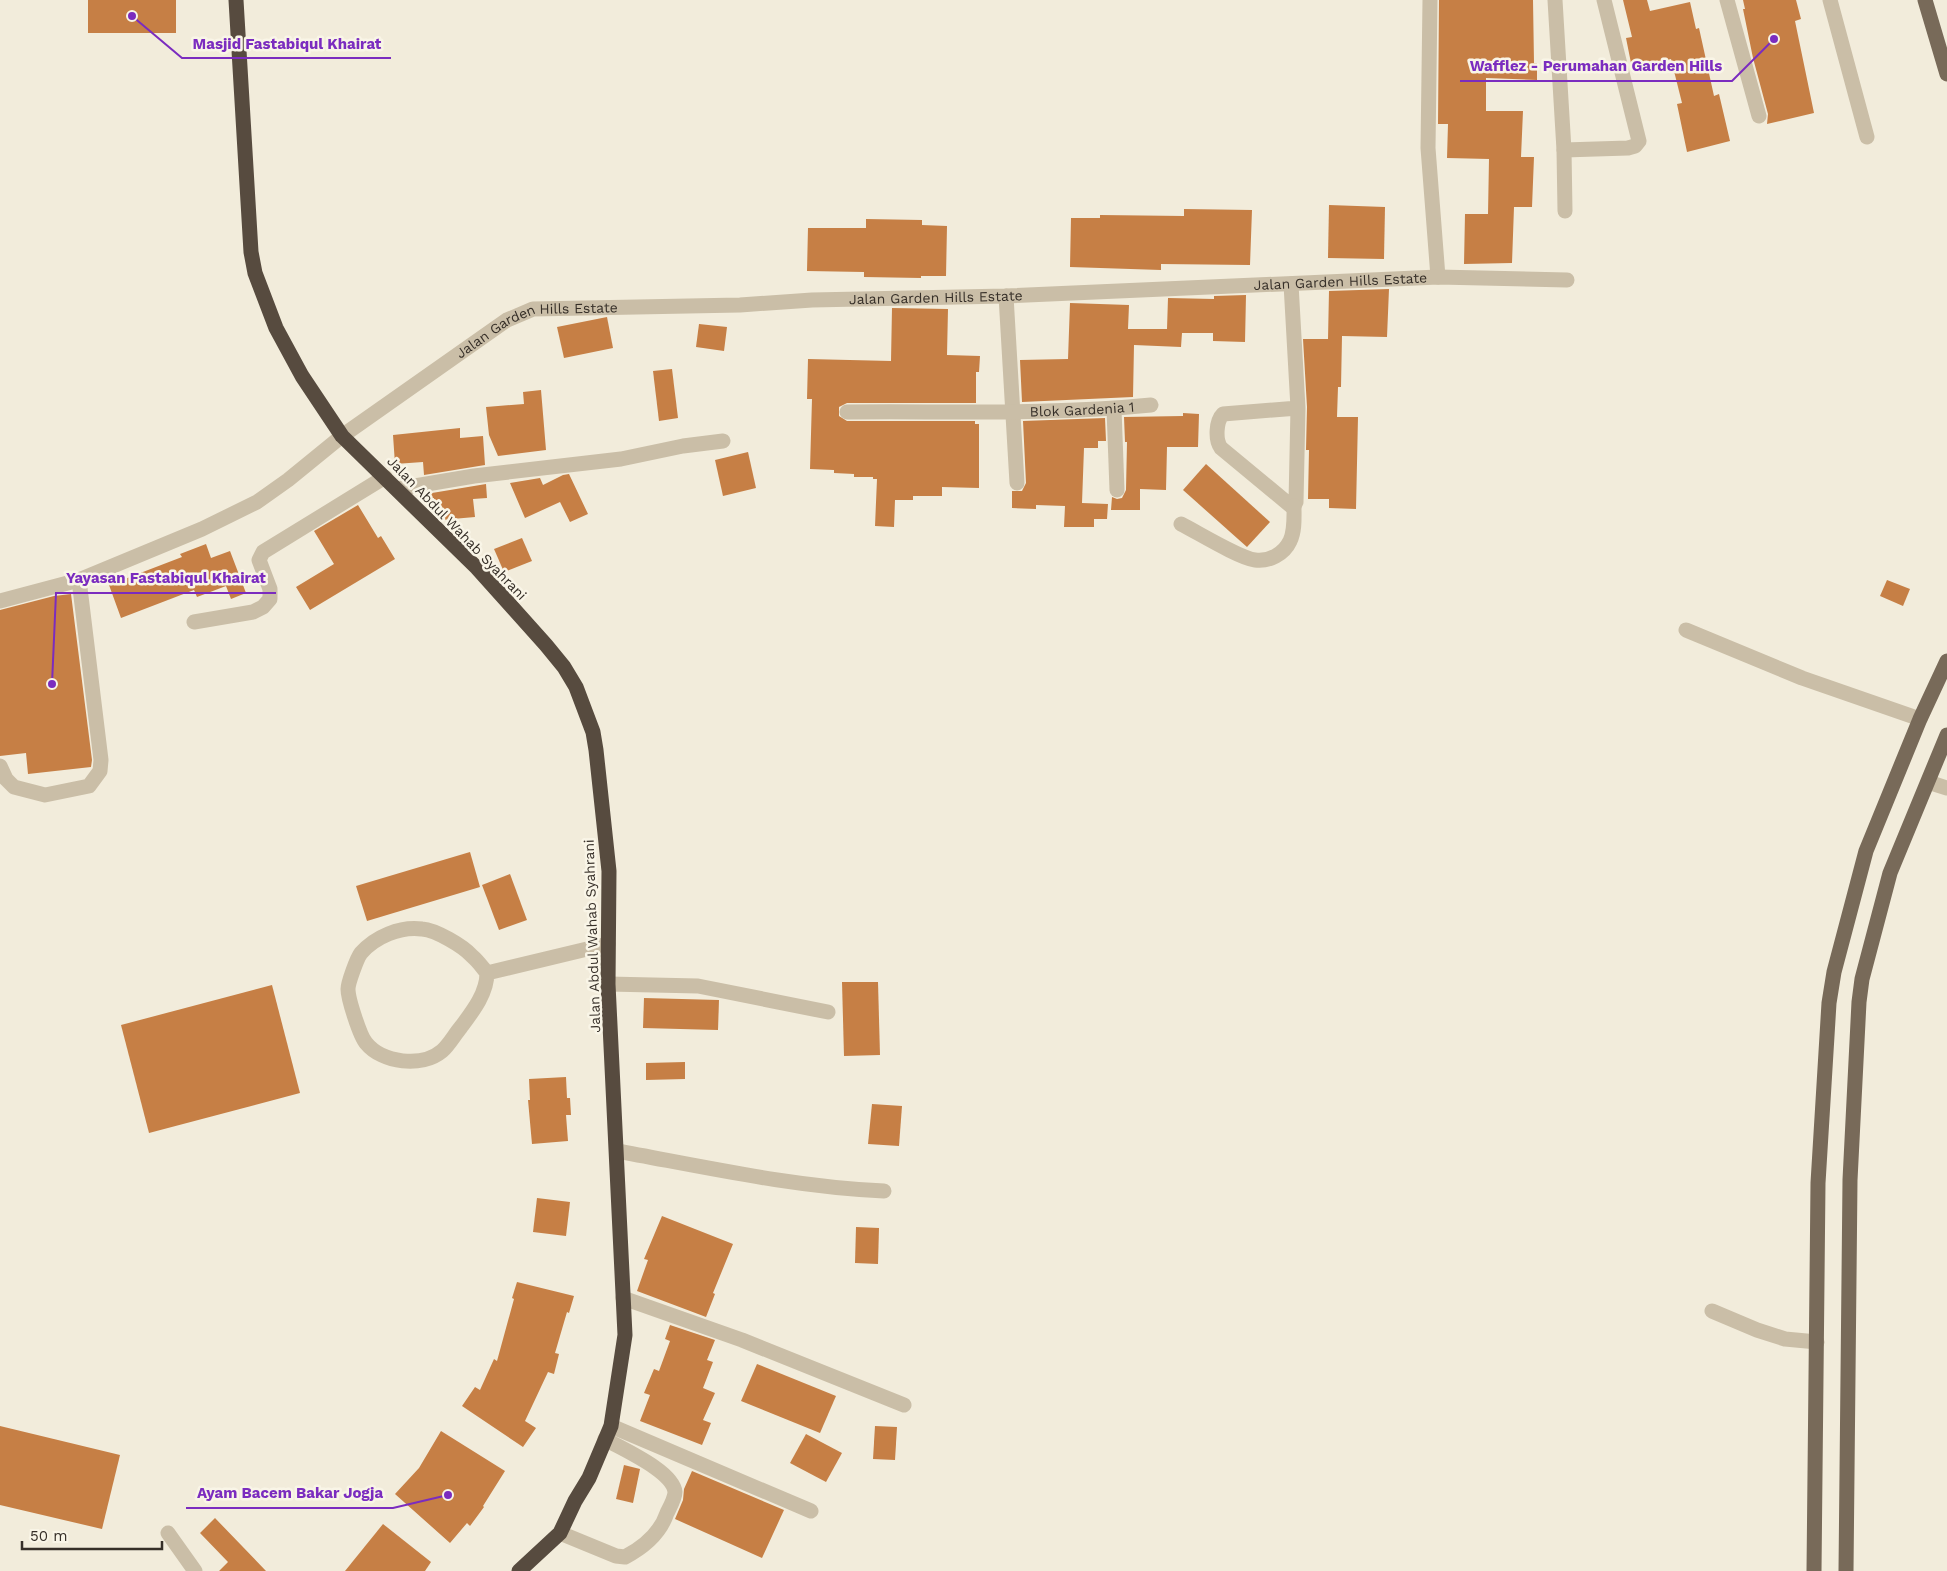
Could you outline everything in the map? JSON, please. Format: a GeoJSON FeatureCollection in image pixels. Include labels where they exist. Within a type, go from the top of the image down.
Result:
{"type":"FeatureCollection","features":[{"type":"Feature","properties":{"kind":"highway","name":"Jalan Abdul Wahab Syahrani"},"geometry":{"type":"LineString","coordinates":[[236,0],[251,252],[255,273],[276,328],[302,376],[342,436],[477,568],[546,644],[564,667],[576,687],[584,706],[596,750],[608,871],[608,984],[624,1298],[624,1342],[608,1433],[589,1478],[575,1501],[560,1533],[519,1571]]}},
{"type":"Feature","properties":{"kind":"main road"},"geometry":{"type":"LineString","coordinates":[[1925,0],[1947,74]]}},
{"type":"Feature","properties":{"kind":"main road"},"geometry":{"type":"LineString","coordinates":[[1814,1571],[1818,1184],[1828,1003],[1863,859],[1920,719],[1947,661]]}},
{"type":"Feature","properties":{"kind":"main road"},"geometry":{"type":"LineString","coordinates":[[1846,1571],[1850,1370],[1850,1180],[1859,1002],[1862,979],[1890,873],[1947,735]]}},
{"type":"Feature","properties":{"kind":"street"},"geometry":{"type":"LineString","coordinates":[[1430,0],[1428,148],[1438,277]]}},
{"type":"Feature","properties":{"kind":"street"},"geometry":{"type":"LineString","coordinates":[[1555,0],[1564,150],[1565,211]]}},
{"type":"Feature","properties":{"kind":"street"},"geometry":{"type":"LineString","coordinates":[[1564,150],[1628,148],[1635,146],[1639,141],[1604,0]]}},
{"type":"Feature","properties":{"kind":"street"},"geometry":{"type":"LineString","coordinates":[[1726,0],[1759,116]]}},
{"type":"Feature","properties":{"kind":"street"},"geometry":{"type":"LineString","coordinates":[[1830,0],[1867,137]]}},
{"type":"Feature","properties":{"kind":"street","name":"Jalan Garden Hills Estate"},"geometry":{"type":"LineString","coordinates":[[0,601],[79,580],[202,529],[257,502],[288,480],[342,436],[507,320],[533,309],[1006,296],[1438,277],[1567,280]]}},
{"type":"Feature","properties":{"kind":"street"},"geometry":{"type":"LineString","coordinates":[[1181,524],[1254,560],[1272,558],[1281,553],[1290,541],[1294,525],[1294,506],[1296,502],[1298,408],[1292,284]]}},
{"type":"Feature","properties":{"kind":"street"},"geometry":{"type":"LineString","coordinates":[[1006,296],[1017,484]]}},
{"type":"Feature","properties":{"kind":"street","name":"Blok Gardenia 1"},"geometry":{"type":"LineString","coordinates":[[847,412],[1114,409],[1151,405]]}},
{"type":"Feature","properties":{"kind":"street"},"geometry":{"type":"LineString","coordinates":[[1294,506],[1290,505],[1221,448],[1218,440],[1219,418],[1223,414],[1298,408]]}},
{"type":"Feature","properties":{"kind":"street"},"geometry":{"type":"LineString","coordinates":[[1114,409],[1117,490]]}},
{"type":"Feature","properties":{"kind":"street"},"geometry":{"type":"LineString","coordinates":[[397,489],[474,476],[621,459],[683,446],[723,441]]}},
{"type":"Feature","properties":{"kind":"street"},"geometry":{"type":"LineString","coordinates":[[194,622],[253,612],[263,607],[270,599],[270,589],[259,560],[263,552],[384,477]]}},
{"type":"Feature","properties":{"kind":"street"},"geometry":{"type":"LineString","coordinates":[[0,766],[6,779],[14,787],[44,795],[89,786],[100,771],[101,760],[79,580]]}},
{"type":"Feature","properties":{"kind":"street"},"geometry":{"type":"LineString","coordinates":[[1686,630],[1802,678],[1920,719]]}},
{"type":"Feature","properties":{"kind":"street"},"geometry":{"type":"LineString","coordinates":[[1928,782],[1947,788]]}},
{"type":"Feature","properties":{"kind":"street"},"geometry":{"type":"LineString","coordinates":[[423,929],[453,942],[471,954],[487,973],[487,985],[468,1018],[442,1051],[427,1060],[413,1062],[390,1058],[380,1055],[365,1043],[352,1008],[348,988],[359,955],[373,942],[391,933],[423,929]]}},
{"type":"Feature","properties":{"kind":"street"},"geometry":{"type":"LineString","coordinates":[[487,973],[608,944]]}},
{"type":"Feature","properties":{"kind":"street"},"geometry":{"type":"LineString","coordinates":[[608,984],[698,986],[828,1012]]}},
{"type":"Feature","properties":{"kind":"street"},"geometry":{"type":"LineString","coordinates":[[617,1151],[794,1183],[844,1189],[884,1191]]}},
{"type":"Feature","properties":{"kind":"street"},"geometry":{"type":"LineString","coordinates":[[624,1298],[742,1340],[904,1405]]}},
{"type":"Feature","properties":{"kind":"street"},"geometry":{"type":"LineString","coordinates":[[1712,1311],[1757,1330],[1785,1339],[1817,1342]]}},
{"type":"Feature","properties":{"kind":"street"},"geometry":{"type":"LineString","coordinates":[[608,1433],[811,1511]]}},
{"type":"Feature","properties":{"kind":"street"},"geometry":{"type":"LineString","coordinates":[[560,1533],[616,1556],[625,1557],[652,1538],[662,1527],[675,1493],[673,1485],[667,1477],[608,1433]]}},
{"type":"Feature","properties":{"kind":"street"},"geometry":{"type":"LineString","coordinates":[[168,1533],[196,1571]]}},
{"type":"Feature","properties":{"kind":"building"},"geometry":{"type":"Polygon","coordinates":[[[88,0],[176,0],[176,33],[88,33],[88,0]]]}},
{"type":"Feature","properties":{"kind":"building"},"geometry":{"type":"Polygon","coordinates":[[[1439,0],[1533,0],[1534,63],[1537,63],[1537,80],[1486,78],[1486,111],[1523,111],[1521,157],[1534,157],[1532,207],[1514,207],[1512,263],[1464,264],[1465,214],[1488,214],[1489,159],[1447,158],[1448,124],[1438,124],[1439,0]]]}},
{"type":"Feature","properties":{"kind":"building"},"geometry":{"type":"Polygon","coordinates":[[[1623,0],[1647,0],[1650,11],[1690,2],[1696,29],[1699,28],[1714,96],[1719,94],[1730,141],[1687,152],[1677,104],[1682,103],[1671,59],[1632,68],[1626,38],[1632,37],[1623,0]]]}},
{"type":"Feature","properties":{"kind":"building"},"geometry":{"type":"Polygon","coordinates":[[[1743,0],[1796,0],[1801,19],[1795,21],[1814,113],[1767,124],[1768,114],[1753,58],[1743,9],[1745,9],[1743,0]]]}},
{"type":"Feature","properties":{"kind":"building"},"geometry":{"type":"Polygon","coordinates":[[[1329,205],[1385,207],[1384,259],[1328,258],[1329,205]]]}},
{"type":"Feature","properties":{"kind":"building"},"geometry":{"type":"Polygon","coordinates":[[[1184,209],[1252,210],[1250,265],[1161,264],[1161,270],[1070,267],[1071,218],[1100,218],[1100,215],[1184,216],[1184,209]]]}},
{"type":"Feature","properties":{"kind":"building"},"geometry":{"type":"Polygon","coordinates":[[[866,219],[922,220],[922,225],[947,226],[946,276],[921,276],[921,278],[864,277],[864,272],[807,271],[808,228],[866,228],[866,219]]]}},
{"type":"Feature","properties":{"kind":"building"},"geometry":{"type":"Polygon","coordinates":[[[1389,289],[1387,337],[1342,336],[1341,387],[1338,387],[1337,417],[1358,417],[1356,509],[1329,508],[1329,499],[1308,499],[1309,450],[1306,450],[1307,407],[1303,339],[1328,339],[1329,291],[1389,289]]]}},
{"type":"Feature","properties":{"kind":"building"},"geometry":{"type":"Polygon","coordinates":[[[1246,295],[1245,342],[1213,341],[1213,333],[1182,333],[1181,347],[1134,345],[1133,397],[1022,402],[1020,360],[1068,359],[1070,303],[1129,305],[1128,329],[1167,329],[1168,298],[1214,299],[1214,296],[1246,295]]]}},
{"type":"Feature","properties":{"kind":"building"},"geometry":{"type":"Polygon","coordinates":[[[892,308],[948,309],[947,355],[980,356],[979,372],[976,372],[976,403],[847,403],[839,407],[839,416],[847,421],[975,421],[975,424],[979,424],[979,488],[942,487],[942,496],[913,496],[913,500],[895,500],[894,527],[875,526],[877,479],[873,479],[873,477],[854,477],[854,474],[834,473],[834,470],[810,469],[812,399],[807,399],[808,359],[891,361],[892,308]]]}},
{"type":"Feature","properties":{"kind":"building"},"geometry":{"type":"Polygon","coordinates":[[[607,317],[613,348],[564,358],[557,327],[607,317]]]}},
{"type":"Feature","properties":{"kind":"building"},"geometry":{"type":"Polygon","coordinates":[[[699,324],[727,327],[724,351],[696,347],[699,324]]]}},
{"type":"Feature","properties":{"kind":"building"},"geometry":{"type":"Polygon","coordinates":[[[672,369],[678,418],[659,421],[653,371],[672,369]]]}},
{"type":"Feature","properties":{"kind":"building"},"geometry":{"type":"Polygon","coordinates":[[[541,390],[546,450],[498,456],[489,435],[486,407],[524,404],[523,392],[541,390]]]}},
{"type":"Feature","properties":{"kind":"building"},"geometry":{"type":"Polygon","coordinates":[[[1183,413],[1199,414],[1198,447],[1167,447],[1166,490],[1140,489],[1140,510],[1111,510],[1112,497],[1122,498],[1126,490],[1127,442],[1125,442],[1124,417],[1183,416],[1183,413]]]}},
{"type":"Feature","properties":{"kind":"building"},"geometry":{"type":"Polygon","coordinates":[[[1105,418],[1106,441],[1098,441],[1098,448],[1084,448],[1082,503],[1108,504],[1107,519],[1094,519],[1094,527],[1064,527],[1065,506],[1036,505],[1036,509],[1012,508],[1012,491],[1022,491],[1026,483],[1023,421],[1105,418]]]}},
{"type":"Feature","properties":{"kind":"building"},"geometry":{"type":"Polygon","coordinates":[[[460,428],[460,438],[483,436],[485,465],[424,475],[423,462],[395,464],[393,435],[460,428]]]}},
{"type":"Feature","properties":{"kind":"building"},"geometry":{"type":"Polygon","coordinates":[[[748,452],[756,488],[723,496],[715,460],[748,452]]]}},
{"type":"Feature","properties":{"kind":"building"},"geometry":{"type":"Polygon","coordinates":[[[1206,464],[1270,522],[1247,547],[1183,490],[1206,464]]]}},
{"type":"Feature","properties":{"kind":"building"},"geometry":{"type":"Polygon","coordinates":[[[569,474],[588,514],[570,522],[560,502],[525,518],[510,483],[540,478],[543,485],[569,474]]]}},
{"type":"Feature","properties":{"kind":"building"},"geometry":{"type":"Polygon","coordinates":[[[486,484],[487,498],[473,499],[475,517],[441,520],[436,514],[434,498],[427,498],[426,494],[486,484]]]}},
{"type":"Feature","properties":{"kind":"building"},"geometry":{"type":"Polygon","coordinates":[[[358,505],[378,538],[381,536],[395,559],[310,610],[296,587],[334,564],[314,531],[358,505]]]}},
{"type":"Feature","properties":{"kind":"building"},"geometry":{"type":"Polygon","coordinates":[[[522,538],[532,561],[504,572],[494,549],[522,538]]]}},
{"type":"Feature","properties":{"kind":"building"},"geometry":{"type":"Polygon","coordinates":[[[206,544],[211,558],[230,551],[246,593],[231,599],[226,586],[197,597],[194,590],[121,618],[109,585],[182,557],[180,554],[206,544]]]}},
{"type":"Feature","properties":{"kind":"building"},"geometry":{"type":"Polygon","coordinates":[[[1887,580],[1910,589],[1903,606],[1880,596],[1887,580]]]}},
{"type":"Feature","properties":{"kind":"building"},"geometry":{"type":"Polygon","coordinates":[[[71,594],[92,760],[91,767],[28,774],[26,753],[0,756],[0,610],[54,596],[71,594]]]}},
{"type":"Feature","properties":{"kind":"building"},"geometry":{"type":"Polygon","coordinates":[[[470,852],[480,887],[367,921],[356,886],[470,852]]]}},
{"type":"Feature","properties":{"kind":"building"},"geometry":{"type":"Polygon","coordinates":[[[510,874],[527,920],[499,930],[482,885],[510,874]]]}},
{"type":"Feature","properties":{"kind":"building"},"geometry":{"type":"Polygon","coordinates":[[[842,982],[878,982],[880,1055],[844,1056],[842,982]]]}},
{"type":"Feature","properties":{"kind":"building"},"geometry":{"type":"Polygon","coordinates":[[[272,985],[300,1093],[149,1133],[121,1025],[272,985]]]}},
{"type":"Feature","properties":{"kind":"building"},"geometry":{"type":"Polygon","coordinates":[[[644,998],[719,1000],[718,1030],[643,1028],[644,998]]]}},
{"type":"Feature","properties":{"kind":"building"},"geometry":{"type":"Polygon","coordinates":[[[685,1062],[685,1079],[646,1080],[646,1063],[685,1062]]]}},
{"type":"Feature","properties":{"kind":"building"},"geometry":{"type":"Polygon","coordinates":[[[566,1077],[567,1098],[570,1098],[571,1115],[566,1115],[568,1141],[532,1144],[528,1100],[530,1100],[529,1079],[566,1077]]]}},
{"type":"Feature","properties":{"kind":"building"},"geometry":{"type":"Polygon","coordinates":[[[872,1104],[902,1106],[899,1146],[868,1144],[872,1104]]]}},
{"type":"Feature","properties":{"kind":"building"},"geometry":{"type":"Polygon","coordinates":[[[537,1198],[570,1202],[566,1236],[533,1232],[537,1198]]]}},
{"type":"Feature","properties":{"kind":"building"},"geometry":{"type":"Polygon","coordinates":[[[662,1216],[733,1244],[713,1293],[715,1294],[706,1317],[637,1291],[648,1260],[644,1259],[662,1216]]]}},
{"type":"Feature","properties":{"kind":"building"},"geometry":{"type":"Polygon","coordinates":[[[856,1227],[879,1228],[878,1264],[855,1263],[856,1227]]]}},
{"type":"Feature","properties":{"kind":"building"},"geometry":{"type":"Polygon","coordinates":[[[517,1282],[574,1296],[569,1313],[567,1312],[555,1353],[559,1354],[554,1374],[548,1372],[525,1421],[536,1428],[523,1447],[462,1406],[475,1387],[480,1390],[494,1359],[497,1361],[517,1282]]]}},
{"type":"Feature","properties":{"kind":"building"},"geometry":{"type":"Polygon","coordinates":[[[670,1325],[715,1340],[707,1360],[713,1362],[703,1388],[715,1393],[703,1420],[711,1423],[702,1445],[640,1421],[650,1395],[644,1393],[654,1369],[659,1371],[670,1341],[665,1339],[670,1325]]]}},
{"type":"Feature","properties":{"kind":"building"},"geometry":{"type":"Polygon","coordinates":[[[757,1364],[836,1396],[820,1433],[741,1401],[757,1364]]]}},
{"type":"Feature","properties":{"kind":"building"},"geometry":{"type":"Polygon","coordinates":[[[0,1426],[120,1455],[102,1529],[0,1505],[0,1426]]]}},
{"type":"Feature","properties":{"kind":"building"},"geometry":{"type":"Polygon","coordinates":[[[875,1426],[897,1427],[895,1460],[873,1459],[875,1426]]]}},
{"type":"Feature","properties":{"kind":"building"},"geometry":{"type":"Polygon","coordinates":[[[441,1431],[505,1471],[484,1507],[470,1526],[467,1523],[450,1543],[395,1494],[419,1468],[441,1431]]]}},
{"type":"Feature","properties":{"kind":"building"},"geometry":{"type":"Polygon","coordinates":[[[806,1434],[842,1453],[826,1482],[790,1463],[806,1434]]]}},
{"type":"Feature","properties":{"kind":"building"},"geometry":{"type":"Polygon","coordinates":[[[624,1465],[640,1469],[633,1503],[616,1499],[624,1465]]]}},
{"type":"Feature","properties":{"kind":"building"},"geometry":{"type":"Polygon","coordinates":[[[692,1471],[784,1510],[762,1558],[675,1519],[683,1500],[684,1489],[692,1471]]]}},
{"type":"Feature","properties":{"kind":"building"},"geometry":{"type":"Polygon","coordinates":[[[215,1518],[266,1571],[219,1571],[228,1562],[200,1533],[215,1518]]]}},
{"type":"Feature","properties":{"kind":"building"},"geometry":{"type":"Polygon","coordinates":[[[383,1524],[431,1562],[425,1571],[345,1571],[383,1524]]]}},
{"type":"Feature","properties":{"kind":"place","name":"Masjid Fastabiqul Khairat"},"geometry":{"type":"Point","coordinates":[132,16]}},
{"type":"Feature","properties":{"kind":"place","name":"Wafflez - Perumahan Garden Hills"},"geometry":{"type":"Point","coordinates":[1774,39]}},
{"type":"Feature","properties":{"kind":"place","name":"Yayasan Fastabiqul Khairat"},"geometry":{"type":"Point","coordinates":[52,684]}},
{"type":"Feature","properties":{"kind":"place","name":"Ayam Bacem Bakar Jogja"},"geometry":{"type":"Point","coordinates":[448,1495]}}]}
